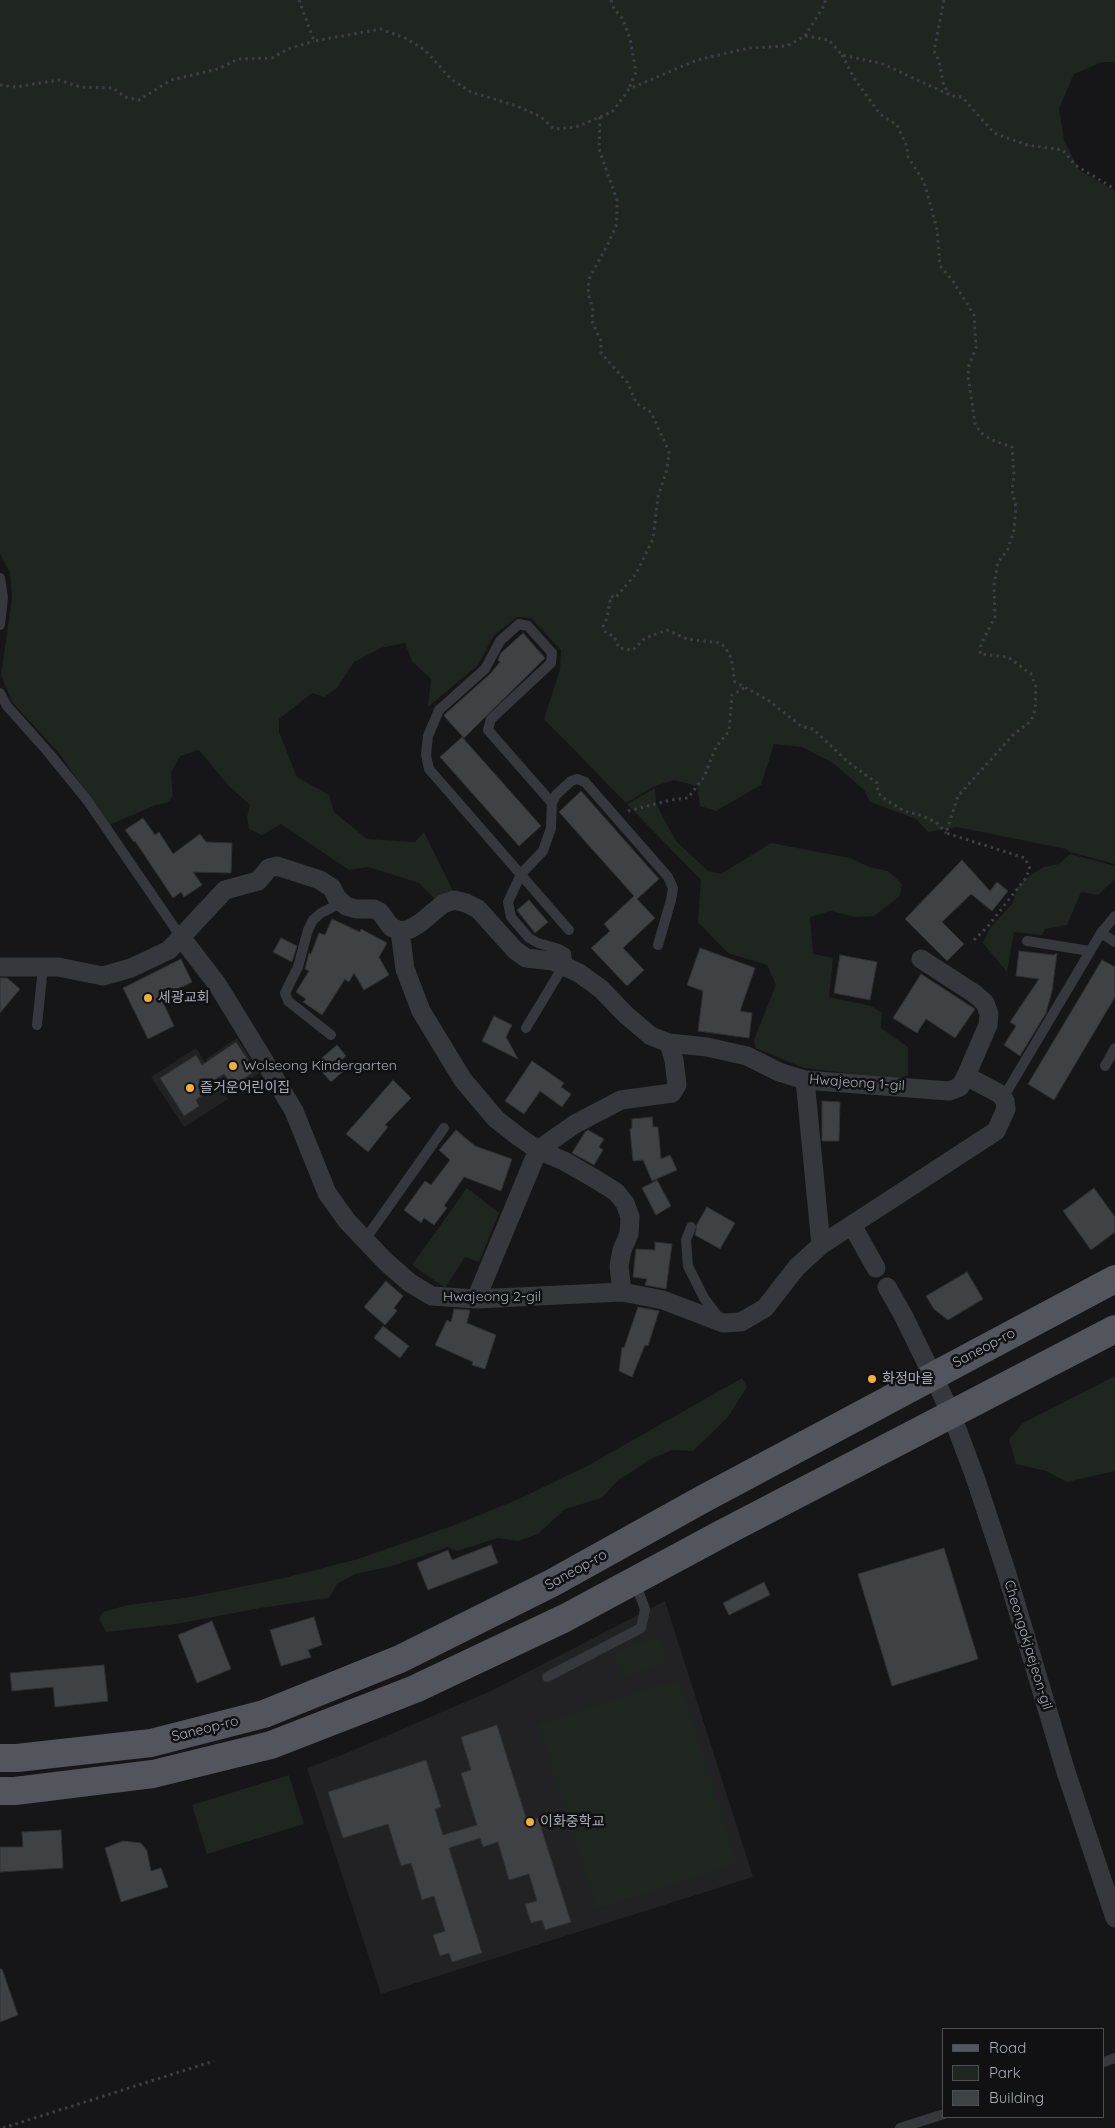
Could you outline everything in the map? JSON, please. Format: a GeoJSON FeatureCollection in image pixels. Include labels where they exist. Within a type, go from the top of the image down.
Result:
{"type":"FeatureCollection","features":[{"type":"Feature","properties":{"kind":"main road","name":"Saneop-ro"},"geometry":{"type":"LineString","coordinates":[[0,1758],[18,1758],[151,1743],[264,1714],[391,1663],[552,1583],[702,1499],[1115,1279]]}},
{"type":"Feature","properties":{"kind":"main road"},"geometry":{"type":"LineString","coordinates":[[0,1791],[15,1791],[153,1774],[270,1745],[416,1689],[565,1618],[951,1413],[1115,1330]]}},
{"type":"Feature","properties":{"kind":"street"},"geometry":{"type":"LineString","coordinates":[[0,967],[58,967],[102,976],[113,975],[169,950],[225,890],[258,881],[269,868],[277,866],[320,880],[332,888],[341,903],[356,909],[374,909],[380,912],[391,927],[400,931],[405,970],[420,1011],[463,1080],[496,1119],[538,1150],[564,1161],[616,1192],[625,1202],[630,1217],[629,1234],[622,1250],[619,1266],[622,1292]]}},
{"type":"Feature","properties":{"kind":"street","name":"Hwajeong 1-gil"},"geometry":{"type":"LineString","coordinates":[[400,931],[410,929],[443,904],[454,900],[466,903],[478,909],[514,950],[526,958],[564,965],[601,989],[626,1015],[651,1036],[669,1043],[707,1047],[747,1056],[779,1072],[805,1080],[949,1091],[960,1087],[966,1076]]}},
{"type":"Feature","properties":{"kind":"street","name":"Hwajeong 2-gil"},"geometry":{"type":"LineString","coordinates":[[181,937],[217,984],[272,1072],[294,1111],[327,1192],[364,1241],[410,1283],[432,1296],[476,1300],[622,1292],[663,1300],[704,1318],[723,1323],[741,1322],[765,1308],[797,1267],[821,1245]]}},
{"type":"Feature","properties":{"kind":"street"},"geometry":{"type":"LineString","coordinates":[[805,1080],[821,1245],[996,1131],[1006,1110],[1003,1098],[966,1076],[988,1025],[989,1014],[985,1003],[976,994],[921,959]]}},
{"type":"Feature","properties":{"kind":"street"},"geometry":{"type":"LineString","coordinates":[[476,1300],[538,1150],[575,1124],[621,1100],[672,1093],[676,1085],[674,1060],[669,1043]]}},
{"type":"Feature","properties":{"kind":"street"},"geometry":{"type":"LineString","coordinates":[[852,1225],[876,1268]]}},
{"type":"Feature","properties":{"kind":"street","name":"Cheongokjaejeon-gil"},"geometry":{"type":"LineString","coordinates":[[887,1287],[903,1315],[951,1413],[1006,1571],[1066,1772],[1115,1918]]}},
{"type":"Feature","properties":{"kind":"lane"},"geometry":{"type":"LineString","coordinates":[[0,578],[2,598],[0,625]]}},
{"type":"Feature","properties":{"kind":"lane"},"geometry":{"type":"LineString","coordinates":[[552,803],[488,730],[491,719],[551,664],[552,653],[528,626],[519,624],[500,641],[485,669],[439,710],[428,736],[426,755],[430,769],[569,930]]}},
{"type":"Feature","properties":{"kind":"lane"},"geometry":{"type":"LineString","coordinates":[[0,693],[7,706],[87,800],[181,937]]}},
{"type":"Feature","properties":{"kind":"lane"},"geometry":{"type":"LineString","coordinates":[[526,1028],[567,960],[566,954],[559,949],[538,943],[529,938],[511,918],[508,902],[512,889],[521,874],[543,851],[551,828],[552,803],[556,795],[570,781],[577,779],[585,782],[668,877],[673,888],[658,945]]}},
{"type":"Feature","properties":{"kind":"lane"},"geometry":{"type":"LineString","coordinates":[[331,1035],[288,1001],[285,993],[298,967],[308,930],[313,920],[320,913],[341,903]]}},
{"type":"Feature","properties":{"kind":"lane"},"geometry":{"type":"LineString","coordinates":[[1003,1098],[1101,933],[1115,916]]}},
{"type":"Feature","properties":{"kind":"lane"},"geometry":{"type":"LineString","coordinates":[[1101,933],[1115,942]]}},
{"type":"Feature","properties":{"kind":"lane"},"geometry":{"type":"LineString","coordinates":[[1027,941],[1090,951]]}},
{"type":"Feature","properties":{"kind":"lane"},"geometry":{"type":"LineString","coordinates":[[37,1025],[43,967]]}},
{"type":"Feature","properties":{"kind":"lane"},"geometry":{"type":"LineString","coordinates":[[1105,1066],[1115,1048]]}},
{"type":"Feature","properties":{"kind":"lane"},"geometry":{"type":"LineString","coordinates":[[364,1241],[444,1128]]}},
{"type":"Feature","properties":{"kind":"lane"},"geometry":{"type":"LineString","coordinates":[[691,1227],[686,1240],[688,1266],[704,1298],[723,1323]]}},
{"type":"Feature","properties":{"kind":"lane"},"geometry":{"type":"LineString","coordinates":[[547,1677],[641,1628],[644,1609],[635,1581]]}},
{"type":"Feature","properties":{"kind":"lane"},"geometry":{"type":"LineString","coordinates":[[900,2128],[942,2115]]}},
{"type":"Feature","properties":{"kind":"path"},"geometry":{"type":"LineString","coordinates":[[299,0],[314,42]]}},
{"type":"Feature","properties":{"kind":"path"},"geometry":{"type":"LineString","coordinates":[[0,85],[16,87],[59,80],[80,87],[114,88],[125,97],[139,100],[171,80],[218,69],[238,59],[272,58],[288,50],[314,42],[381,29],[405,38],[425,50],[451,79],[471,92],[517,106],[541,117],[554,129],[576,127],[612,112],[629,89],[636,72],[630,39],[623,20],[614,9],[611,0]]}},
{"type":"Feature","properties":{"kind":"path"},"geometry":{"type":"LineString","coordinates":[[629,89],[697,60],[749,48],[787,46],[805,36],[825,4],[825,0]]}},
{"type":"Feature","properties":{"kind":"path"},"geometry":{"type":"LineString","coordinates":[[944,0],[934,52],[939,61],[944,87],[952,96]]}},
{"type":"Feature","properties":{"kind":"path"},"geometry":{"type":"LineString","coordinates":[[805,36],[829,40],[842,55],[854,78],[880,114],[897,125],[907,147],[908,158],[924,182],[937,229],[940,266],[953,280],[974,315],[976,348],[968,365],[968,375],[976,424],[982,433],[992,440],[1012,447],[1014,476],[1012,490],[1016,507],[1014,530],[1008,552],[1001,557],[997,566],[994,586],[995,617],[981,644],[980,654],[1008,657],[1031,674],[1036,687],[1035,710],[1030,721],[1013,735],[958,796],[946,833]]}},
{"type":"Feature","properties":{"kind":"path"},"geometry":{"type":"LineString","coordinates":[[842,55],[883,64],[952,96],[962,97],[994,133],[1027,145],[1063,150],[1075,165],[1115,189]]}},
{"type":"Feature","properties":{"kind":"path"},"geometry":{"type":"LineString","coordinates":[[600,116],[599,149],[616,194],[617,216],[616,226],[609,242],[589,279],[588,293],[593,310],[592,321],[601,341],[602,353],[627,382],[637,404],[651,412],[669,452],[651,545],[636,574],[615,598],[611,596],[607,618],[603,627],[606,633],[614,636],[620,648],[633,650],[645,638],[667,630],[686,640],[720,643],[725,647],[730,658],[735,682],[782,710],[801,726],[813,730],[848,762],[877,783],[878,793],[885,799],[904,811],[936,822],[946,833],[1025,858],[1030,869],[1025,879],[989,925],[971,943]]}},
{"type":"Feature","properties":{"kind":"path"},"geometry":{"type":"LineString","coordinates":[[616,817],[639,807],[688,798],[704,778],[716,747],[729,731],[732,695],[745,688]]}},
{"type":"Feature","properties":{"kind":"path"},"geometry":{"type":"LineString","coordinates":[[3,2128],[214,2061]]}},
{"type":"Feature","properties":{"kind":"shaded area","name":"Wolseong Kindergarten"},"geometry":{"type":"Polygon","coordinates":[[[237,1038],[260,1073],[229,1093],[206,1059],[237,1038]]]}},
{"type":"Feature","properties":{"kind":"shaded area","name":"즐거운어린이집"},"geometry":{"type":"Polygon","coordinates":[[[196,1048],[228,1099],[184,1127],[151,1077],[196,1048]]]}},
{"type":"Feature","properties":{"kind":"shaded area","name":"이화중학교"},"geometry":{"type":"Polygon","coordinates":[[[665,1601],[753,1877],[381,1994],[307,1768],[342,1755],[493,1690],[665,1601]]]}},
{"type":"Feature","properties":{"kind":"green space"},"geometry":{"type":"Polygon","coordinates":[[[0,0],[1115,0],[1115,62],[1102,62],[1074,74],[1059,108],[1064,140],[1079,170],[1115,191],[1115,864],[1070,852],[1066,849],[957,827],[928,832],[916,819],[870,802],[864,790],[833,763],[802,747],[774,744],[761,785],[716,811],[700,806],[697,786],[674,780],[655,786],[626,803],[544,719],[560,670],[561,650],[531,618],[517,617],[494,635],[478,665],[428,707],[431,679],[412,661],[405,643],[381,648],[354,662],[337,688],[324,697],[312,693],[279,719],[279,732],[297,777],[329,795],[334,812],[367,839],[415,842],[424,832],[454,893],[436,900],[419,883],[368,867],[349,870],[281,824],[262,835],[249,829],[247,817],[250,805],[228,785],[199,750],[180,756],[171,773],[173,796],[167,803],[156,805],[109,825],[59,753],[12,702],[1,675],[12,598],[10,573],[0,554],[0,0]]]}},
{"type":"Feature","properties":{"kind":"green space"},"geometry":{"type":"Polygon","coordinates":[[[655,788],[656,804],[676,841],[708,871],[721,874],[771,843],[850,858],[869,867],[888,871],[902,884],[900,896],[874,916],[855,917],[831,911],[810,917],[813,954],[833,958],[829,997],[871,1006],[882,1013],[881,1028],[908,1047],[908,1075],[898,1079],[804,1068],[755,1048],[754,1040],[776,985],[767,965],[728,953],[698,922],[701,880],[627,804],[655,788]]]}},
{"type":"Feature","properties":{"kind":"green space"},"geometry":{"type":"Polygon","coordinates":[[[1070,854],[1115,866],[1115,879],[1098,895],[1081,892],[1067,925],[1045,929],[1042,935],[1014,932],[1007,972],[983,943],[990,928],[1013,903],[1016,889],[1025,879],[1043,867],[1059,864],[1070,854]]]}},
{"type":"Feature","properties":{"kind":"green space"},"geometry":{"type":"Polygon","coordinates":[[[467,1188],[499,1213],[479,1262],[465,1257],[445,1288],[412,1265],[467,1188]]]}},
{"type":"Feature","properties":{"kind":"green space"},"geometry":{"type":"Polygon","coordinates":[[[1115,1376],[1115,1471],[1067,1482],[1046,1471],[1016,1464],[1009,1439],[1023,1423],[1115,1376]]]}},
{"type":"Feature","properties":{"kind":"green space"},"geometry":{"type":"Polygon","coordinates":[[[742,1378],[747,1387],[728,1417],[693,1451],[672,1450],[651,1459],[617,1481],[602,1498],[565,1509],[538,1534],[518,1541],[498,1538],[457,1551],[448,1547],[392,1566],[355,1574],[337,1584],[329,1598],[260,1608],[176,1624],[106,1632],[99,1619],[103,1612],[128,1605],[191,1597],[284,1578],[358,1559],[452,1526],[521,1498],[589,1465],[742,1378]]]}},
{"type":"Feature","properties":{"kind":"green space"},"geometry":{"type":"Polygon","coordinates":[[[660,1636],[669,1661],[623,1678],[614,1653],[660,1636]]]}},
{"type":"Feature","properties":{"kind":"green space"},"geometry":{"type":"Polygon","coordinates":[[[680,1679],[738,1864],[596,1909],[538,1724],[680,1679]]]}},
{"type":"Feature","properties":{"kind":"green space"},"geometry":{"type":"Polygon","coordinates":[[[289,1775],[304,1824],[207,1854],[192,1805],[289,1775]]]}},
{"type":"Feature","properties":{"kind":"building"},"geometry":{"type":"Polygon","coordinates":[[[523,633],[545,658],[464,738],[444,716],[445,714],[490,674],[500,662],[498,660],[501,653],[523,633]]]}},
{"type":"Feature","properties":{"kind":"building"},"geometry":{"type":"Polygon","coordinates":[[[462,737],[541,826],[519,846],[440,757],[462,737]]]}},
{"type":"Feature","properties":{"kind":"building"},"geometry":{"type":"Polygon","coordinates":[[[581,791],[659,879],[637,899],[655,918],[623,948],[644,970],[627,986],[591,948],[610,931],[604,924],[634,896],[559,812],[581,791]]]}},
{"type":"Feature","properties":{"kind":"building"},"geometry":{"type":"Polygon","coordinates":[[[143,818],[155,835],[159,832],[173,854],[200,834],[206,842],[232,843],[231,873],[193,872],[202,885],[184,897],[181,892],[173,898],[135,841],[125,830],[143,818]]]}},
{"type":"Feature","properties":{"kind":"building"},"geometry":{"type":"Polygon","coordinates":[[[962,860],[990,891],[997,882],[1008,891],[992,911],[971,894],[942,922],[964,944],[947,961],[905,919],[962,860]]]}},
{"type":"Feature","properties":{"kind":"building"},"geometry":{"type":"Polygon","coordinates":[[[529,900],[548,922],[535,933],[517,910],[529,900]]]}},
{"type":"Feature","properties":{"kind":"building"},"geometry":{"type":"Polygon","coordinates":[[[332,919],[360,932],[361,929],[387,943],[379,957],[389,975],[364,990],[354,973],[349,982],[345,979],[322,1015],[303,1002],[306,999],[296,992],[309,971],[305,969],[309,953],[311,954],[319,933],[325,935],[332,919]]]}},
{"type":"Feature","properties":{"kind":"building"},"geometry":{"type":"Polygon","coordinates":[[[281,938],[297,946],[292,962],[273,952],[281,938]]]}},
{"type":"Feature","properties":{"kind":"building"},"geometry":{"type":"Polygon","coordinates":[[[700,948],[755,968],[740,1011],[752,1013],[749,1038],[698,1031],[703,991],[687,985],[700,948]]]}},
{"type":"Feature","properties":{"kind":"building"},"geometry":{"type":"Polygon","coordinates":[[[1019,951],[1054,955],[1057,953],[1052,991],[1046,1013],[1020,1056],[1004,1045],[1016,1026],[1010,1022],[1039,979],[1016,976],[1019,951]]]}},
{"type":"Feature","properties":{"kind":"building"},"geometry":{"type":"Polygon","coordinates":[[[840,955],[877,962],[870,1000],[834,993],[840,955]]]}},
{"type":"Feature","properties":{"kind":"building"},"geometry":{"type":"Polygon","coordinates":[[[181,959],[192,982],[161,998],[174,1026],[148,1039],[123,988],[181,959]]]}},
{"type":"Feature","properties":{"kind":"building"},"geometry":{"type":"Polygon","coordinates":[[[1102,960],[1115,967],[1115,997],[1054,1100],[1028,1084],[1102,960]]]}},
{"type":"Feature","properties":{"kind":"building"},"geometry":{"type":"Polygon","coordinates":[[[921,974],[975,1009],[955,1038],[926,1019],[917,1033],[893,1018],[921,974]]]}},
{"type":"Feature","properties":{"kind":"building"},"geometry":{"type":"Polygon","coordinates":[[[0,978],[7,978],[20,989],[0,1013],[0,978]]]}},
{"type":"Feature","properties":{"kind":"building"},"geometry":{"type":"Polygon","coordinates":[[[494,1016],[512,1025],[506,1037],[518,1059],[482,1041],[494,1016]]]}},
{"type":"Feature","properties":{"kind":"building"},"geometry":{"type":"Polygon","coordinates":[[[236,1042],[255,1071],[233,1086],[224,1074],[199,1090],[202,1095],[196,1100],[199,1106],[184,1116],[160,1078],[196,1055],[202,1065],[236,1042]]]}},
{"type":"Feature","properties":{"kind":"building"},"geometry":{"type":"Polygon","coordinates":[[[337,1045],[346,1056],[339,1062],[346,1069],[331,1082],[315,1064],[337,1045]]]}},
{"type":"Feature","properties":{"kind":"building"},"geometry":{"type":"Polygon","coordinates":[[[532,1061],[564,1083],[561,1087],[571,1094],[562,1107],[540,1091],[524,1114],[505,1101],[532,1061]]]}},
{"type":"Feature","properties":{"kind":"building"},"geometry":{"type":"Polygon","coordinates":[[[393,1080],[411,1098],[385,1125],[388,1127],[368,1152],[346,1134],[393,1080]]]}},
{"type":"Feature","properties":{"kind":"building"},"geometry":{"type":"Polygon","coordinates":[[[822,1101],[840,1102],[839,1141],[822,1141],[822,1101]]]}},
{"type":"Feature","properties":{"kind":"building"},"geometry":{"type":"Polygon","coordinates":[[[652,1117],[653,1127],[658,1127],[661,1159],[670,1155],[677,1170],[652,1181],[643,1160],[633,1161],[630,1129],[632,1128],[632,1119],[652,1117]]]}},
{"type":"Feature","properties":{"kind":"building"},"geometry":{"type":"Polygon","coordinates":[[[456,1130],[475,1146],[512,1159],[501,1191],[464,1177],[444,1206],[447,1208],[434,1225],[424,1218],[421,1223],[404,1210],[425,1181],[431,1185],[450,1160],[439,1150],[456,1130]]]}},
{"type":"Feature","properties":{"kind":"building"},"geometry":{"type":"Polygon","coordinates":[[[588,1130],[604,1139],[599,1147],[603,1150],[594,1165],[572,1153],[588,1130]]]}},
{"type":"Feature","properties":{"kind":"building"},"geometry":{"type":"Polygon","coordinates":[[[657,1180],[671,1206],[656,1215],[642,1188],[657,1180]]]}},
{"type":"Feature","properties":{"kind":"building"},"geometry":{"type":"Polygon","coordinates":[[[1094,1188],[1115,1217],[1115,1232],[1091,1250],[1063,1211],[1094,1188]]]}},
{"type":"Feature","properties":{"kind":"building"},"geometry":{"type":"Polygon","coordinates":[[[707,1207],[735,1223],[720,1249],[695,1235],[697,1224],[707,1207]]]}},
{"type":"Feature","properties":{"kind":"building"},"geometry":{"type":"Polygon","coordinates":[[[655,1242],[672,1244],[666,1289],[645,1285],[647,1279],[633,1277],[636,1249],[655,1250],[655,1242]]]}},
{"type":"Feature","properties":{"kind":"building"},"geometry":{"type":"Polygon","coordinates":[[[967,1272],[983,1299],[948,1320],[934,1309],[926,1296],[967,1272]]]}},
{"type":"Feature","properties":{"kind":"building"},"geometry":{"type":"Polygon","coordinates":[[[386,1281],[403,1296],[394,1308],[397,1311],[385,1325],[364,1307],[386,1281]]]}},
{"type":"Feature","properties":{"kind":"building"},"geometry":{"type":"Polygon","coordinates":[[[638,1307],[659,1311],[648,1346],[645,1345],[632,1377],[619,1371],[622,1347],[624,1348],[638,1307]]]}},
{"type":"Feature","properties":{"kind":"building"},"geometry":{"type":"Polygon","coordinates":[[[454,1309],[470,1310],[467,1323],[496,1335],[485,1369],[472,1365],[473,1362],[435,1345],[447,1320],[451,1322],[454,1309]]]}},
{"type":"Feature","properties":{"kind":"building"},"geometry":{"type":"Polygon","coordinates":[[[383,1326],[409,1346],[400,1358],[374,1338],[383,1326]]]}},
{"type":"Feature","properties":{"kind":"building"},"geometry":{"type":"Polygon","coordinates":[[[491,1545],[498,1563],[428,1590],[417,1563],[448,1550],[452,1560],[491,1545]]]}},
{"type":"Feature","properties":{"kind":"building"},"geometry":{"type":"Polygon","coordinates":[[[944,1548],[978,1659],[892,1686],[858,1574],[944,1548]]]}},
{"type":"Feature","properties":{"kind":"building"},"geometry":{"type":"Polygon","coordinates":[[[764,1582],[770,1595],[729,1615],[723,1603],[764,1582]]]}},
{"type":"Feature","properties":{"kind":"building"},"geometry":{"type":"Polygon","coordinates":[[[314,1617],[322,1645],[308,1650],[311,1657],[281,1666],[270,1630],[314,1617]]]}},
{"type":"Feature","properties":{"kind":"building"},"geometry":{"type":"Polygon","coordinates":[[[212,1621],[231,1669],[197,1683],[178,1635],[212,1621]]]}},
{"type":"Feature","properties":{"kind":"building"},"geometry":{"type":"Polygon","coordinates":[[[104,1665],[108,1701],[55,1707],[53,1687],[12,1691],[10,1673],[104,1665]]]}},
{"type":"Feature","properties":{"kind":"building"},"geometry":{"type":"Polygon","coordinates":[[[497,1725],[527,1821],[538,1818],[571,1922],[545,1930],[542,1920],[531,1923],[525,1904],[537,1901],[529,1874],[509,1880],[498,1842],[483,1847],[480,1838],[449,1848],[482,1953],[452,1962],[449,1953],[440,1956],[433,1935],[445,1931],[434,1896],[422,1900],[411,1863],[401,1866],[388,1824],[343,1838],[328,1792],[426,1760],[441,1807],[435,1809],[443,1835],[477,1825],[461,1773],[471,1770],[461,1737],[497,1725]]]}},
{"type":"Feature","properties":{"kind":"building"},"geometry":{"type":"Polygon","coordinates":[[[61,1830],[63,1868],[0,1872],[0,1847],[23,1847],[22,1832],[61,1830]]]}},
{"type":"Feature","properties":{"kind":"building"},"geometry":{"type":"Polygon","coordinates":[[[123,1841],[141,1843],[147,1851],[151,1871],[161,1868],[168,1887],[121,1902],[105,1848],[123,1841]]]}},
{"type":"Feature","properties":{"kind":"building"},"geometry":{"type":"Polygon","coordinates":[[[0,1969],[2,1969],[18,2015],[0,2022],[0,1969]]]}},
{"type":"Feature","properties":{"kind":"place","name":"세광교회"},"geometry":{"type":"Point","coordinates":[148,998]}},
{"type":"Feature","properties":{"kind":"place","name":"Wolseong Kindergarten"},"geometry":{"type":"Point","coordinates":[233,1066]}},
{"type":"Feature","properties":{"kind":"place","name":"즐거운어린이집"},"geometry":{"type":"Point","coordinates":[190,1088]}},
{"type":"Feature","properties":{"kind":"place","name":"화정마을"},"geometry":{"type":"Point","coordinates":[872,1379]}},
{"type":"Feature","properties":{"kind":"place","name":"이화중학교"},"geometry":{"type":"Point","coordinates":[530,1822]}}]}
